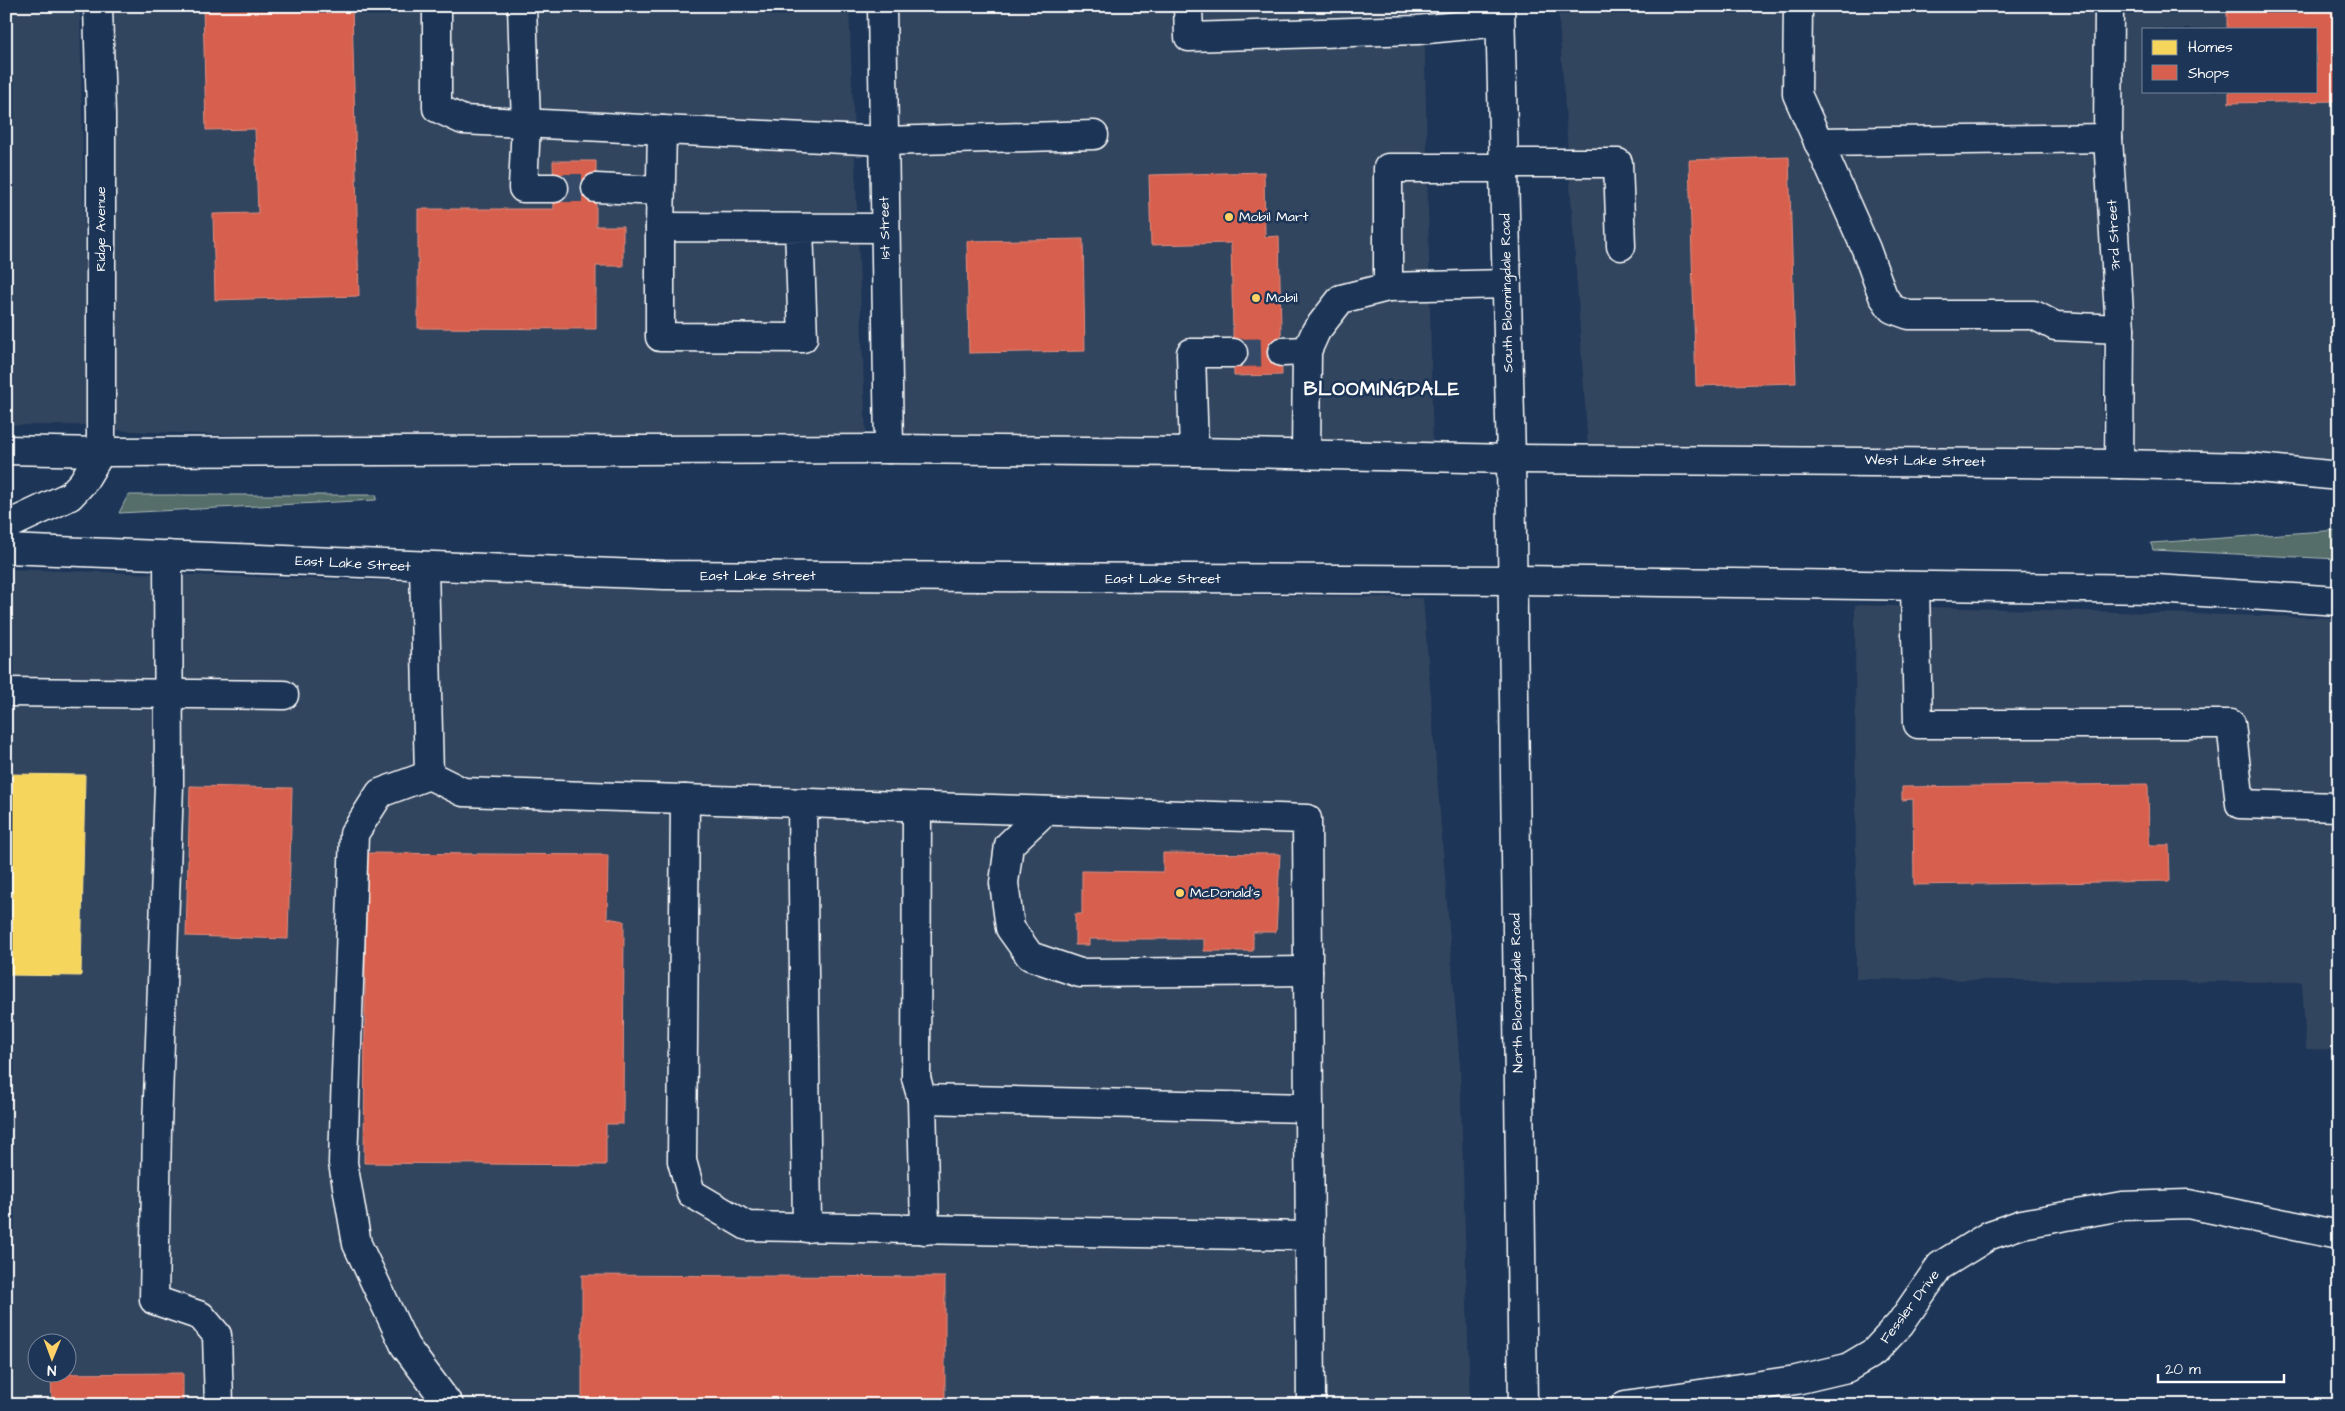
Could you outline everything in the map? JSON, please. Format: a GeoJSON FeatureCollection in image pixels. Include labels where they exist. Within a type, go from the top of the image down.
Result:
{"type":"FeatureCollection","features":[{"type":"Feature","properties":{"kind":"main road","name":"Ridge Avenue"},"geometry":{"type":"LineString","coordinates":[[98,6],[101,114],[102,452]]}},
{"type":"Feature","properties":{"kind":"main road"},"geometry":{"type":"LineString","coordinates":[[437,6],[437,108],[463,120],[884,141],[1094,135]]}},
{"type":"Feature","properties":{"kind":"main road"},"geometry":{"type":"LineString","coordinates":[[522,6],[526,123],[523,188],[554,188]]}},
{"type":"Feature","properties":{"kind":"main road","name":"1st Street"},"geometry":{"type":"LineString","coordinates":[[882,6],[889,449]]}},
{"type":"Feature","properties":{"kind":"main road"},"geometry":{"type":"LineString","coordinates":[[1188,6],[1189,37],[1418,30],[1500,14]]}},
{"type":"Feature","properties":{"kind":"main road"},"geometry":{"type":"LineString","coordinates":[[1798,6],[1797,94],[1866,250],[1883,296],[1892,309],[1909,315],[2034,315],[2055,326],[2120,329]]}},
{"type":"Feature","properties":{"kind":"main road","name":"3rd Street"},"geometry":{"type":"LineString","coordinates":[[2109,6],[2108,138],[2120,329],[2119,464]]}},
{"type":"Feature","properties":{"kind":"main road","name":"South Bloomingdale Road"},"geometry":{"type":"LineString","coordinates":[[1500,14],[1511,459],[1511,580]]}},
{"type":"Feature","properties":{"kind":"main road"},"geometry":{"type":"LineString","coordinates":[[662,130],[660,338],[803,338],[799,228]]}},
{"type":"Feature","properties":{"kind":"main road"},"geometry":{"type":"LineString","coordinates":[[1818,142],[2108,138]]}},
{"type":"Feature","properties":{"kind":"main road"},"geometry":{"type":"LineString","coordinates":[[1388,287],[1388,168],[1618,163],[1621,246]]}},
{"type":"Feature","properties":{"kind":"main road"},"geometry":{"type":"LineString","coordinates":[[596,188],[660,191]]}},
{"type":"Feature","properties":{"kind":"main road"},"geometry":{"type":"LineString","coordinates":[[660,227],[885,228]]}},
{"type":"Feature","properties":{"kind":"main road"},"geometry":{"type":"LineString","coordinates":[[1306,454],[1294,351],[1316,331],[1341,299],[1388,287],[1506,284]]}},
{"type":"Feature","properties":{"kind":"main road"},"geometry":{"type":"LineString","coordinates":[[1194,452],[1191,353],[1233,353]]}},
{"type":"Feature","properties":{"kind":"main road"},"geometry":{"type":"LineString","coordinates":[[6,450],[102,452],[889,449],[1194,452],[1511,459]]}},
{"type":"Feature","properties":{"kind":"main road"},"geometry":{"type":"LineString","coordinates":[[6,526],[70,496],[83,482],[102,452]]}},
{"type":"Feature","properties":{"kind":"main road","name":"West Lake Street"},"geometry":{"type":"LineString","coordinates":[[1511,459],[2119,464],[2248,467],[2339,476]]}},
{"type":"Feature","properties":{"kind":"main road","name":"East Lake Street"},"geometry":{"type":"LineString","coordinates":[[6,549],[664,575],[1511,580]]}},
{"type":"Feature","properties":{"kind":"main road"},"geometry":{"type":"LineString","coordinates":[[168,555],[169,785],[156,1127],[154,1300],[201,1316],[217,1335],[219,1405]]}},
{"type":"Feature","properties":{"kind":"main road"},"geometry":{"type":"LineString","coordinates":[[424,567],[429,775]]}},
{"type":"Feature","properties":{"kind":"main road"},"geometry":{"type":"LineString","coordinates":[[1511,580],[2156,589],[2339,601]]}},
{"type":"Feature","properties":{"kind":"main road","name":"North Bloomingdale Road"},"geometry":{"type":"LineString","coordinates":[[1511,580],[1523,1405]]}},
{"type":"Feature","properties":{"kind":"main road"},"geometry":{"type":"LineString","coordinates":[[1915,587],[1918,724],[2231,724],[2240,804],[2339,807]]}},
{"type":"Feature","properties":{"kind":"main road"},"geometry":{"type":"LineString","coordinates":[[6,692],[284,695]]}},
{"type":"Feature","properties":{"kind":"main road"},"geometry":{"type":"LineString","coordinates":[[449,1405],[405,1346],[357,1244],[343,1164],[354,834],[380,794],[429,775],[463,792],[1307,819],[1311,1405]]}},
{"type":"Feature","properties":{"kind":"main road"},"geometry":{"type":"LineString","coordinates":[[685,800],[682,1151],[684,1169],[691,1193],[747,1226],[1310,1236]]}},
{"type":"Feature","properties":{"kind":"main road"},"geometry":{"type":"LineString","coordinates":[[802,804],[807,1228]]}},
{"type":"Feature","properties":{"kind":"main road"},"geometry":{"type":"LineString","coordinates":[[917,807],[916,1078],[922,1099],[925,1230]]}},
{"type":"Feature","properties":{"kind":"main road"},"geometry":{"type":"LineString","coordinates":[[1045,811],[1009,845],[1004,883],[1010,928],[1030,956],[1080,973],[1308,971]]}},
{"type":"Feature","properties":{"kind":"main road"},"geometry":{"type":"LineString","coordinates":[[922,1099],[1309,1108]]}},
{"type":"Feature","properties":{"kind":"main road","name":"Fessler Drive"},"geometry":{"type":"LineString","coordinates":[[1624,1405],[1796,1380],[1847,1368],[1874,1352],[1900,1324],[1940,1266],[1990,1235],[2022,1224],[2122,1206],[2188,1204],[2339,1235]]}},
{"type":"Feature","properties":{"kind":"shaded area"},"geometry":{"type":"Polygon","coordinates":[[[6,6],[80,6],[88,425],[6,425],[6,6]]]}},
{"type":"Feature","properties":{"kind":"shaded area"},"geometry":{"type":"Polygon","coordinates":[[[104,6],[849,6],[867,464],[111,430],[104,6]]]}},
{"type":"Feature","properties":{"kind":"shaded area"},"geometry":{"type":"Polygon","coordinates":[[[876,6],[1424,6],[1433,460],[1143,469],[891,463],[876,6]]]}},
{"type":"Feature","properties":{"kind":"shaded area"},"geometry":{"type":"Polygon","coordinates":[[[1558,6],[2104,6],[2102,477],[1589,463],[1558,6]]]}},
{"type":"Feature","properties":{"kind":"shaded area"},"geometry":{"type":"Polygon","coordinates":[[[2123,6],[2339,6],[2339,477],[2121,473],[2123,6]]]}},
{"type":"Feature","properties":{"kind":"shaded area"},"geometry":{"type":"Polygon","coordinates":[[[6,569],[344,580],[1423,598],[1460,1067],[1470,1405],[6,1405],[6,569]]]}},
{"type":"Feature","properties":{"kind":"shaded area"},"geometry":{"type":"Polygon","coordinates":[[[1855,605],[2339,618],[2339,1050],[2306,1049],[2302,982],[1856,979],[1855,605]]]}},
{"type":"Feature","properties":{"kind":"green space"},"geometry":{"type":"Polygon","coordinates":[[[128,495],[377,495],[376,500],[119,513],[128,495]]]}},
{"type":"Feature","properties":{"kind":"green space"},"geometry":{"type":"Polygon","coordinates":[[[2339,530],[2339,559],[2153,550],[2151,543],[2339,530]]]}},
{"type":"Feature","properties":{"kind":"building: Homes"},"geometry":{"type":"Polygon","coordinates":[[[6,774],[85,775],[81,976],[6,975],[6,774]]]}},
{"type":"Feature","properties":{"kind":"building: Shops"},"geometry":{"type":"Polygon","coordinates":[[[203,6],[352,6],[359,296],[215,300],[213,214],[258,213],[255,129],[206,130],[203,6]]]}},
{"type":"Feature","properties":{"kind":"building: Shops"},"geometry":{"type":"Polygon","coordinates":[[[2227,6],[2339,6],[2339,101],[2229,103],[2229,92],[2318,92],[2318,28],[2227,28],[2227,6]]]}},
{"type":"Feature","properties":{"kind":"building: Shops"},"geometry":{"type":"Polygon","coordinates":[[[1789,157],[1796,383],[1696,386],[1689,160],[1789,157]]]}},
{"type":"Feature","properties":{"kind":"building: Shops"},"geometry":{"type":"Polygon","coordinates":[[[553,161],[596,161],[596,226],[623,226],[623,266],[596,266],[596,329],[418,328],[418,209],[554,209],[553,161]]]}},
{"type":"Feature","properties":{"kind":"building: Shops","name":"Mobil"},"geometry":{"type":"Polygon","coordinates":[[[1264,172],[1265,237],[1279,236],[1282,375],[1234,376],[1231,243],[1151,245],[1149,175],[1264,172]]]}},
{"type":"Feature","properties":{"kind":"building: Shops"},"geometry":{"type":"Polygon","coordinates":[[[1083,239],[1085,351],[969,353],[967,241],[1083,239]]]}},
{"type":"Feature","properties":{"kind":"building: Shops"},"geometry":{"type":"Polygon","coordinates":[[[2148,784],[2149,845],[2169,845],[2170,881],[1914,885],[1913,799],[1902,800],[1902,787],[2148,784]]]}},
{"type":"Feature","properties":{"kind":"building: Shops"},"geometry":{"type":"Polygon","coordinates":[[[190,786],[292,788],[288,939],[186,936],[190,786]]]}},
{"type":"Feature","properties":{"kind":"building: Shops"},"geometry":{"type":"Polygon","coordinates":[[[366,853],[608,855],[607,918],[624,921],[623,1124],[606,1124],[606,1165],[364,1163],[366,853]]]}},
{"type":"Feature","properties":{"kind":"building: Shops","name":"McDonald's"},"geometry":{"type":"Polygon","coordinates":[[[1163,853],[1280,854],[1276,932],[1253,932],[1253,951],[1204,951],[1204,939],[1089,939],[1089,945],[1075,945],[1075,914],[1082,914],[1082,871],[1163,872],[1163,853]]]}},
{"type":"Feature","properties":{"kind":"building: Shops"},"geometry":{"type":"Polygon","coordinates":[[[582,1275],[945,1277],[945,1405],[582,1405],[582,1275]]]}},
{"type":"Feature","properties":{"kind":"building: Shops"},"geometry":{"type":"Polygon","coordinates":[[[183,1373],[183,1405],[52,1405],[51,1384],[78,1384],[78,1374],[183,1373]]]}},
{"type":"Feature","properties":{"kind":"tunnel"},"geometry":{"type":"LineString","coordinates":[[554,188],[596,188]]}},
{"type":"Feature","properties":{"kind":"tunnel"},"geometry":{"type":"LineString","coordinates":[[1233,353],[1282,352]]}},
{"type":"Feature","properties":{"kind":"place","name":"Mobil Mart"},"geometry":{"type":"Point","coordinates":[1229,217]}},
{"type":"Feature","properties":{"kind":"place","name":"Mobil"},"geometry":{"type":"Point","coordinates":[1256,298]}},
{"type":"Feature","properties":{"kind":"place","name":"McDonald's"},"geometry":{"type":"Point","coordinates":[1180,893]}},
{"type":"Feature","properties":{"kind":"district","name":"BLOOMINGDALE"},"geometry":{"type":"Point","coordinates":[1382,389]}}]}
